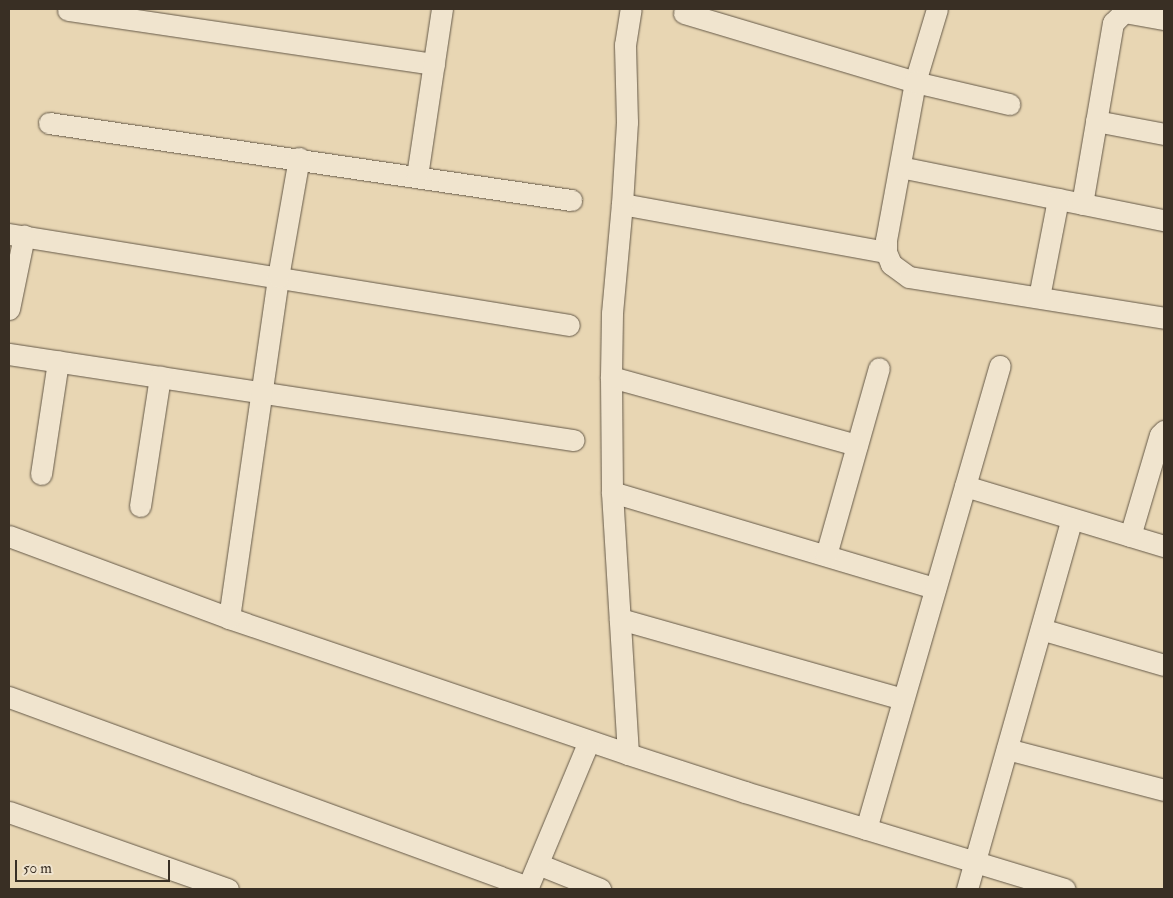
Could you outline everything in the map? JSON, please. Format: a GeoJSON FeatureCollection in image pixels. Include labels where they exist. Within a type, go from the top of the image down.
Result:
{"type":"FeatureCollection","features":[{"type":"Feature","properties":{"kind":"street"},"geometry":{"type":"LineString","coordinates":[[416,176],[442,9]]}},
{"type":"Feature","properties":{"kind":"street"},"geometry":{"type":"LineString","coordinates":[[628,754],[612,492],[611,377],[612,313],[627,122],[625,45],[631,9]]}},
{"type":"Feature","properties":{"kind":"street"},"geometry":{"type":"LineString","coordinates":[[937,9],[915,82],[886,240],[886,252],[891,264],[909,277],[1164,318]]}},
{"type":"Feature","properties":{"kind":"street"},"geometry":{"type":"LineString","coordinates":[[68,10],[434,64]]}},
{"type":"Feature","properties":{"kind":"street"},"geometry":{"type":"LineString","coordinates":[[1082,204],[1113,23],[1124,12],[1164,19]]}},
{"type":"Feature","properties":{"kind":"street"},"geometry":{"type":"LineString","coordinates":[[684,13],[915,82],[1009,104]]}},
{"type":"Feature","properties":{"kind":"street"},"geometry":{"type":"LineString","coordinates":[[1096,121],[1164,134]]}},
{"type":"Feature","properties":{"kind":"street"},"geometry":{"type":"LineString","coordinates":[[49,123],[299,158],[571,200]]}},
{"type":"Feature","properties":{"kind":"street"},"geometry":{"type":"LineString","coordinates":[[229,618],[278,277],[299,158]]}},
{"type":"Feature","properties":{"kind":"street"},"geometry":{"type":"LineString","coordinates":[[900,167],[1164,220]]}},
{"type":"Feature","properties":{"kind":"street"},"geometry":{"type":"LineString","coordinates":[[1039,297],[1058,199]]}},
{"type":"Feature","properties":{"kind":"street"},"geometry":{"type":"LineString","coordinates":[[622,204],[886,252]]}},
{"type":"Feature","properties":{"kind":"street"},"geometry":{"type":"LineString","coordinates":[[9,309],[16,235],[569,325]]}},
{"type":"Feature","properties":{"kind":"street"},"geometry":{"type":"LineString","coordinates":[[9,354],[573,440]]}},
{"type":"Feature","properties":{"kind":"street"},"geometry":{"type":"LineString","coordinates":[[40,474],[58,361]]}},
{"type":"Feature","properties":{"kind":"street"},"geometry":{"type":"LineString","coordinates":[[866,829],[1000,366]]}},
{"type":"Feature","properties":{"kind":"street"},"geometry":{"type":"LineString","coordinates":[[826,556],[879,368]]}},
{"type":"Feature","properties":{"kind":"street"},"geometry":{"type":"LineString","coordinates":[[140,506],[160,377]]}},
{"type":"Feature","properties":{"kind":"street"},"geometry":{"type":"LineString","coordinates":[[611,377],[857,445]]}},
{"type":"Feature","properties":{"kind":"street"},"geometry":{"type":"LineString","coordinates":[[1130,536],[1160,435],[1164,431]]}},
{"type":"Feature","properties":{"kind":"street"},"geometry":{"type":"LineString","coordinates":[[965,486],[1072,520],[1164,546]]}},
{"type":"Feature","properties":{"kind":"street"},"geometry":{"type":"LineString","coordinates":[[612,492],[935,588]]}},
{"type":"Feature","properties":{"kind":"street"},"geometry":{"type":"LineString","coordinates":[[967,889],[1072,520]]}},
{"type":"Feature","properties":{"kind":"street"},"geometry":{"type":"LineString","coordinates":[[9,536],[229,618],[628,754],[1065,889]]}},
{"type":"Feature","properties":{"kind":"street"},"geometry":{"type":"LineString","coordinates":[[620,619],[903,699]]}},
{"type":"Feature","properties":{"kind":"street"},"geometry":{"type":"LineString","coordinates":[[1041,629],[1164,665]]}},
{"type":"Feature","properties":{"kind":"street"},"geometry":{"type":"LineString","coordinates":[[9,697],[527,888],[590,741]]}},
{"type":"Feature","properties":{"kind":"street"},"geometry":{"type":"LineString","coordinates":[[1007,749],[1164,790]]}},
{"type":"Feature","properties":{"kind":"street"},"geometry":{"type":"LineString","coordinates":[[9,812],[228,889]]}},
{"type":"Feature","properties":{"kind":"street"},"geometry":{"type":"LineString","coordinates":[[538,864],[600,889]]}}]}
